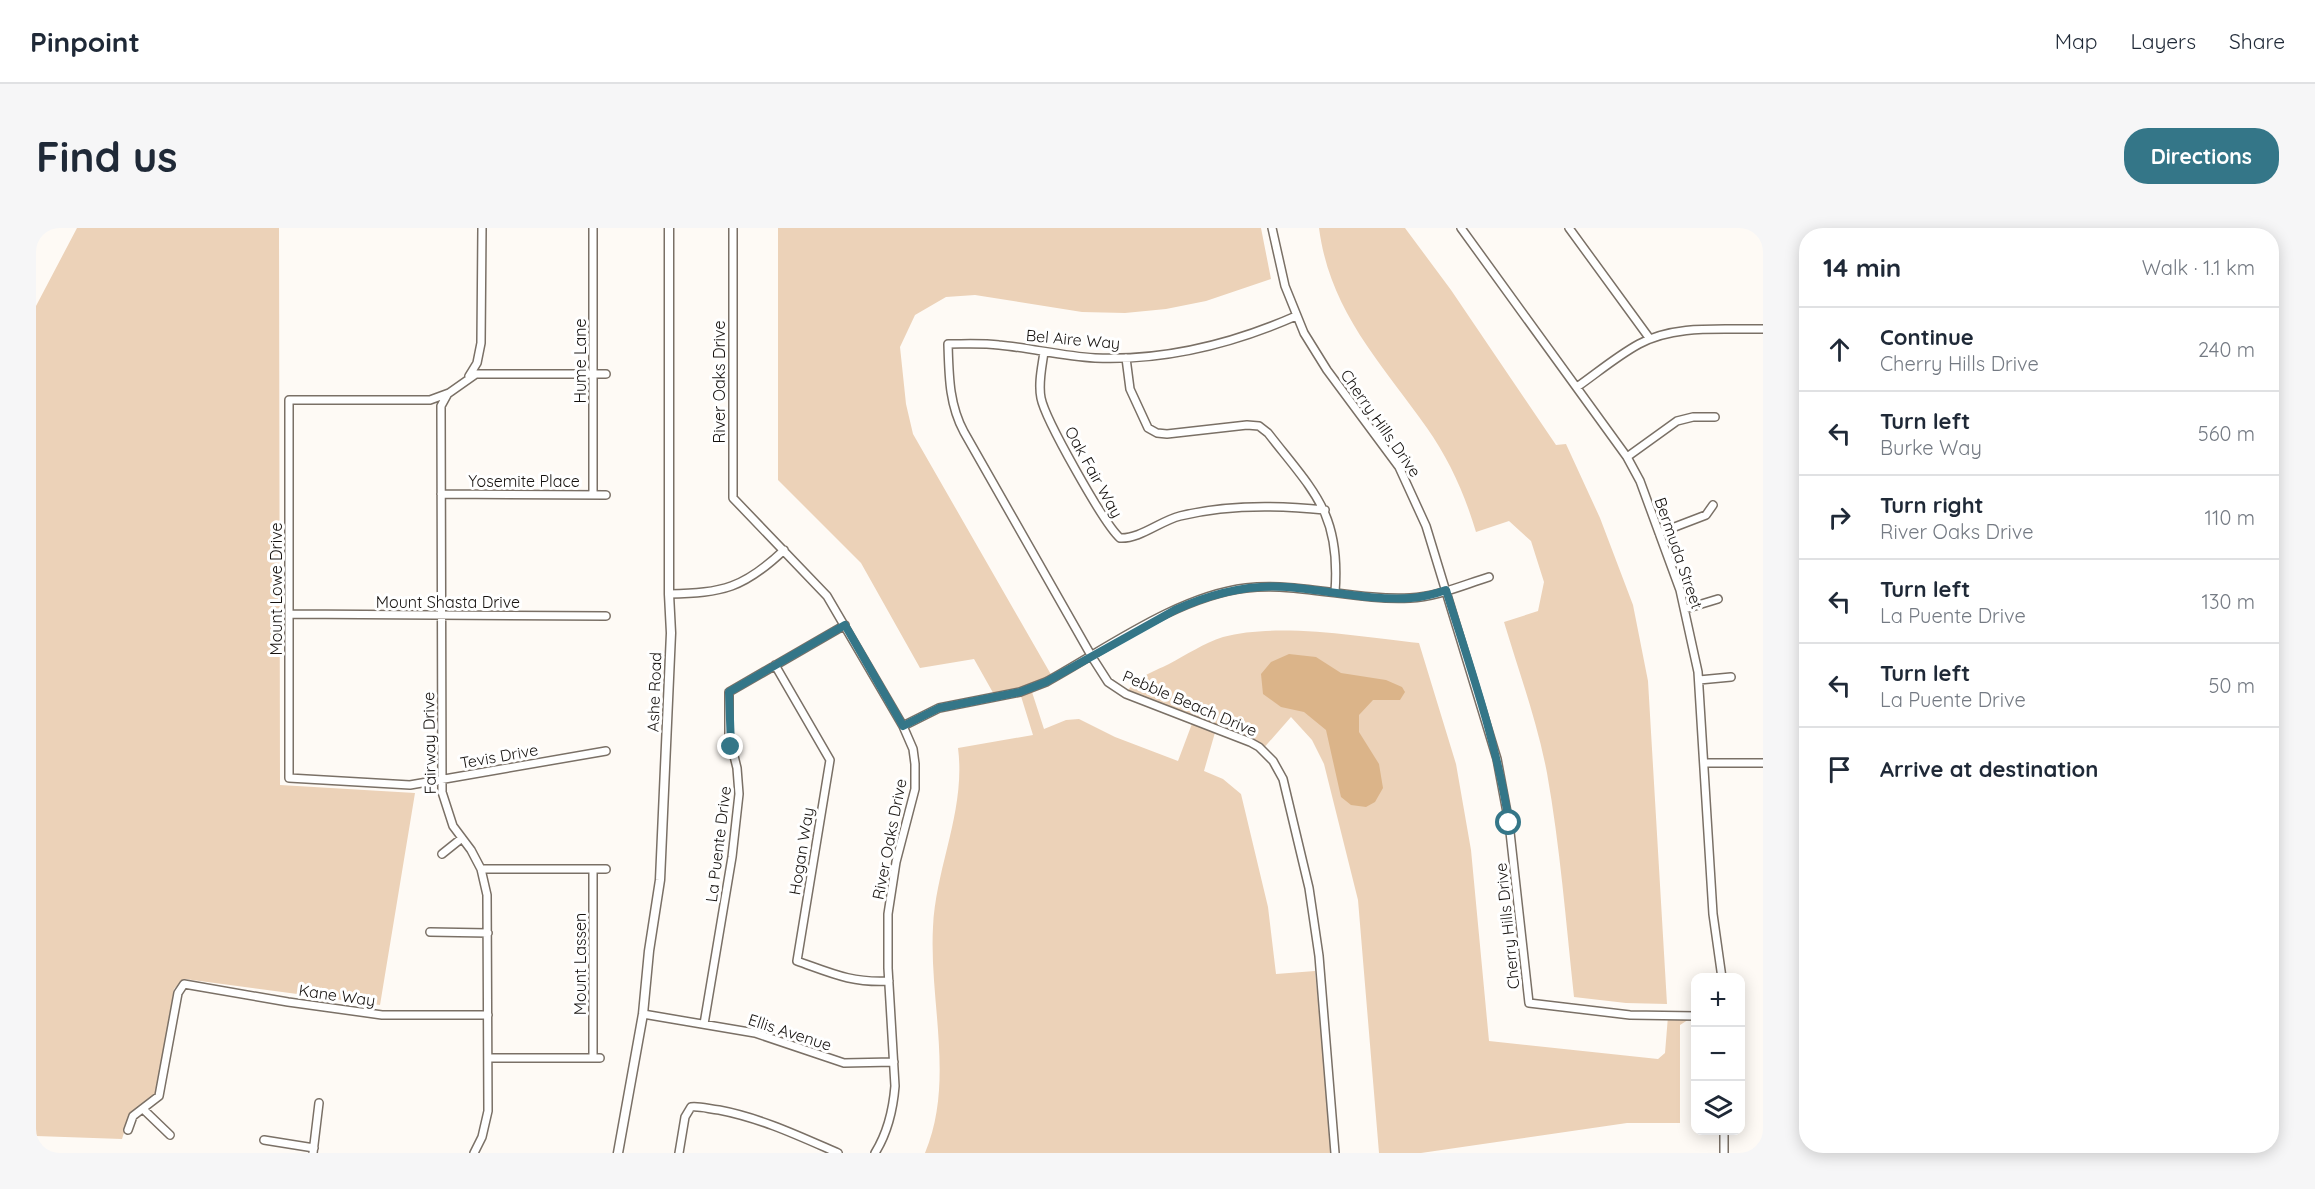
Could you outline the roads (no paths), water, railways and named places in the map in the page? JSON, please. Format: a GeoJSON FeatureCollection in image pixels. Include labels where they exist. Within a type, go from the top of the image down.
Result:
{"type":"FeatureCollection","features":[{"type":"Feature","properties":{"kind":"street"},"geometry":{"type":"LineString","coordinates":[[467,379],[477,363],[481,343],[482,228]]}},
{"type":"Feature","properties":{"kind":"street","name":"Hume Lane"},"geometry":{"type":"LineString","coordinates":[[593,228],[593,495]]}},
{"type":"Feature","properties":{"kind":"street","name":"Ashe Road"},"geometry":{"type":"LineString","coordinates":[[618,1153],[643,1014],[649,951],[660,880],[671,633],[669,594],[669,228]]}},
{"type":"Feature","properties":{"kind":"street","name":"River Oaks Drive"},"geometry":{"type":"LineString","coordinates":[[733,228],[733,498],[816,582],[845,625],[903,726],[913,749],[916,777],[891,888],[887,941],[895,1086],[891,1117],[875,1153]]}},
{"type":"Feature","properties":{"kind":"street","name":"Cherry Hills Drive"},"geometry":{"type":"LineString","coordinates":[[1272,228],[1279,265],[1296,316],[1321,361],[1387,449],[1409,486],[1426,526],[1489,728],[1504,791],[1529,1003],[1630,1015],[1691,1016]]}},
{"type":"Feature","properties":{"kind":"street","name":"Bermuda Street"},"geometry":{"type":"LineString","coordinates":[[1461,228],[1628,457],[1640,481],[1680,590],[1699,680],[1713,914],[1721,973]]}},
{"type":"Feature","properties":{"kind":"street"},"geometry":{"type":"LineString","coordinates":[[1569,228],[1650,339]]}},
{"type":"Feature","properties":{"kind":"street","name":"Bel Aire Way"},"geometry":{"type":"LineString","coordinates":[[948,344],[1000,345],[1084,357],[1126,358],[1213,346],[1250,335],[1296,316]]}},
{"type":"Feature","properties":{"kind":"street"},"geometry":{"type":"LineString","coordinates":[[1577,387],[1627,351],[1650,339],[1689,330],[1763,329]]}},
{"type":"Feature","properties":{"kind":"street","name":"Pebble Beach Drive"},"geometry":{"type":"LineString","coordinates":[[948,344],[949,384],[960,425],[1102,674],[1116,689],[1135,698],[1250,742],[1267,754],[1279,770],[1303,860],[1315,924],[1335,1153]]}},
{"type":"Feature","properties":{"kind":"street","name":"Oak Fair Way"},"geometry":{"type":"LineString","coordinates":[[1044,352],[1040,381],[1044,409],[1105,521],[1120,538],[1135,536],[1168,519],[1197,513],[1263,505],[1325,510]]}},
{"type":"Feature","properties":{"kind":"street"},"geometry":{"type":"LineString","coordinates":[[1126,358],[1130,388],[1148,428],[1157,433],[1167,434],[1247,425],[1259,426],[1268,432],[1315,492],[1325,510],[1336,553],[1335,592]]}},
{"type":"Feature","properties":{"kind":"street"},"geometry":{"type":"LineString","coordinates":[[449,393],[476,374],[606,374]]}},
{"type":"Feature","properties":{"kind":"street","name":"Mount Lowe Drive"},"geometry":{"type":"LineString","coordinates":[[289,778],[289,400],[420,401],[439,398],[449,393]]}},
{"type":"Feature","properties":{"kind":"street","name":"Fairway Drive"},"geometry":{"type":"LineString","coordinates":[[449,393],[441,406],[441,780],[448,814],[481,869],[488,895],[486,1124],[474,1153]]}},
{"type":"Feature","properties":{"kind":"street"},"geometry":{"type":"LineString","coordinates":[[1628,457],[1677,422],[1693,417],[1715,417]]}},
{"type":"Feature","properties":{"kind":"street","name":"Yosemite Place"},"geometry":{"type":"LineString","coordinates":[[441,494],[606,495]]}},
{"type":"Feature","properties":{"kind":"street"},"geometry":{"type":"LineString","coordinates":[[1659,533],[1706,515],[1713,505]]}},
{"type":"Feature","properties":{"kind":"street"},"geometry":{"type":"LineString","coordinates":[[669,594],[704,594],[731,587],[756,575],[784,550]]}},
{"type":"Feature","properties":{"kind":"street"},"geometry":{"type":"LineString","coordinates":[[903,726],[939,708],[1031,689],[1165,615],[1210,596],[1266,587],[1401,599],[1426,596],[1488,577]]}},
{"type":"Feature","properties":{"kind":"street"},"geometry":{"type":"LineString","coordinates":[[1685,609],[1718,599]]}},
{"type":"Feature","properties":{"kind":"street","name":"Mount Shasta Drive"},"geometry":{"type":"LineString","coordinates":[[289,614],[606,616]]}},
{"type":"Feature","properties":{"kind":"street","name":"La Puente Drive"},"geometry":{"type":"LineString","coordinates":[[704,1024],[740,794],[737,768],[729,736],[729,692],[845,625]]}},
{"type":"Feature","properties":{"kind":"street","name":"Hogan Way"},"geometry":{"type":"LineString","coordinates":[[775,665],[830,760],[797,961],[846,979],[869,982],[889,981]]}},
{"type":"Feature","properties":{"kind":"street"},"geometry":{"type":"LineString","coordinates":[[1699,680],[1731,677]]}},
{"type":"Feature","properties":{"kind":"street","name":"Tevis Drive"},"geometry":{"type":"LineString","coordinates":[[289,778],[410,785],[606,751]]}},
{"type":"Feature","properties":{"kind":"street"},"geometry":{"type":"LineString","coordinates":[[1704,763],[1763,763]]}},
{"type":"Feature","properties":{"kind":"street"},"geometry":{"type":"LineString","coordinates":[[442,854],[462,838]]}},
{"type":"Feature","properties":{"kind":"street"},"geometry":{"type":"LineString","coordinates":[[481,869],[606,869]]}},
{"type":"Feature","properties":{"kind":"street","name":"Mount Lassen"},"geometry":{"type":"LineString","coordinates":[[488,1058],[596,1058],[593,869]]}},
{"type":"Feature","properties":{"kind":"street"},"geometry":{"type":"LineString","coordinates":[[430,932],[488,933]]}},
{"type":"Feature","properties":{"kind":"street","name":"Kane Way"},"geometry":{"type":"LineString","coordinates":[[143,1109],[159,1096],[177,993],[184,984],[382,1015],[488,1015]]}},
{"type":"Feature","properties":{"kind":"street","name":"Ellis Avenue"},"geometry":{"type":"LineString","coordinates":[[643,1014],[771,1037],[844,1063],[894,1062]]}},
{"type":"Feature","properties":{"kind":"street"},"geometry":{"type":"LineString","coordinates":[[264,1140],[313,1151],[319,1103]]}},
{"type":"Feature","properties":{"kind":"street"},"geometry":{"type":"LineString","coordinates":[[679,1153],[685,1117],[691,1107],[698,1106],[755,1119],[838,1153]]}},
{"type":"Feature","properties":{"kind":"street"},"geometry":{"type":"LineString","coordinates":[[128,1130],[133,1116],[143,1109],[171,1135]]}},
{"type":"Feature","properties":{"kind":"street"},"geometry":{"type":"LineString","coordinates":[[1724,1135],[1724,1153]]}}]}
